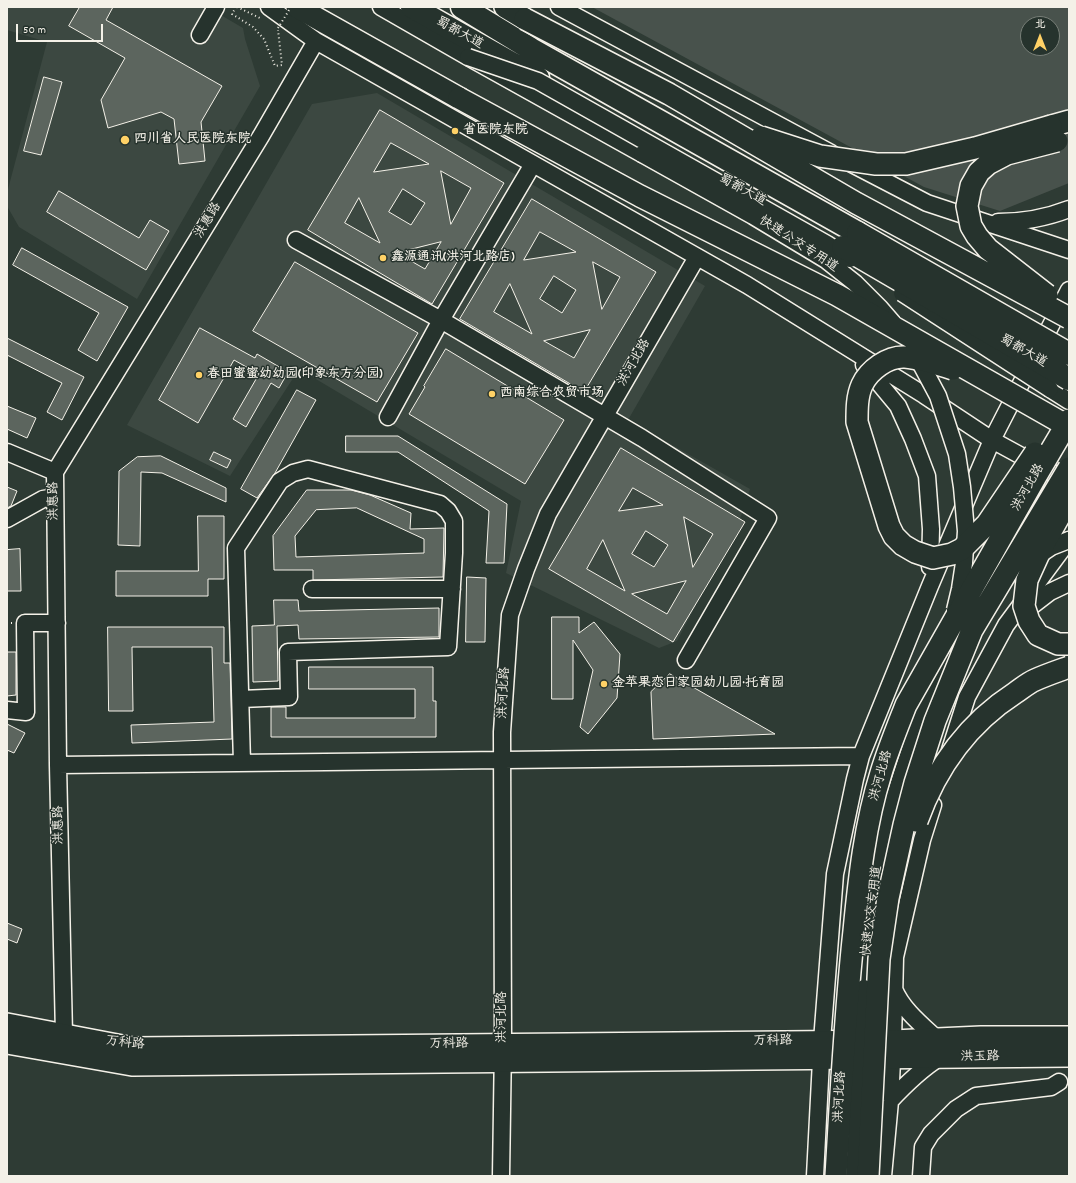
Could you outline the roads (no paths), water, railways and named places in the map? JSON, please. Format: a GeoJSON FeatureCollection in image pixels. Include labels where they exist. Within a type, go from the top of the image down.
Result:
{"type":"FeatureCollection","features":[{"type":"Feature","properties":{"kind":"highway","name":"蜀都大道"},"geometry":{"type":"LineString","coordinates":[[412,7],[850,240],[1069,354]]}},
{"type":"Feature","properties":{"kind":"highway","name":"蜀都大道"},"geometry":{"type":"LineString","coordinates":[[462,7],[850,240],[1069,379]]}},
{"type":"Feature","properties":{"kind":"main road"},"geometry":{"type":"LineString","coordinates":[[297,7],[459,98],[640,196],[837,295],[1069,427]]}},
{"type":"Feature","properties":{"kind":"main road"},"geometry":{"type":"LineString","coordinates":[[505,7],[525,19],[669,94],[856,203],[1069,318]]}},
{"type":"Feature","properties":{"kind":"main road"},"geometry":{"type":"LineString","coordinates":[[721,124],[820,156],[876,164],[906,164],[975,148],[1069,121]]}},
{"type":"Feature","properties":{"kind":"main road"},"geometry":{"type":"LineString","coordinates":[[1069,138],[1007,154],[988,164],[979,172],[971,186],[967,206],[971,226],[988,249],[1069,313]]}},
{"type":"Feature","properties":{"kind":"main road"},"geometry":{"type":"LineString","coordinates":[[1001,387],[945,366],[904,357],[888,360],[872,371],[862,385],[857,406],[857,422],[889,526],[894,536],[903,545],[915,552],[933,558],[952,554],[962,549],[987,524],[1034,453],[1069,415]]}},
{"type":"Feature","properties":{"kind":"main road","name":"洪河北路"},"geometry":{"type":"LineString","coordinates":[[836,1176],[847,994],[856,906],[862,859],[881,774],[892,740],[906,705],[1032,482],[1069,420]]}},
{"type":"Feature","properties":{"kind":"main road","name":"洪河北路"},"geometry":{"type":"LineString","coordinates":[[878,1175],[877,991],[879,960],[888,898],[915,783],[935,721],[972,630],[1069,468]]}},
{"type":"Feature","properties":{"kind":"main road"},"geometry":{"type":"LineString","coordinates":[[1069,499],[1042,548],[1027,580],[1024,606],[1029,621],[1038,635],[1058,644],[1069,644]]}},
{"type":"Feature","properties":{"kind":"main road"},"geometry":{"type":"LineString","coordinates":[[888,898],[924,801],[943,764],[971,728],[998,704],[1034,680],[1069,666]]}},
{"type":"Feature","properties":{"kind":"main road","name":"万科路"},"geometry":{"type":"LineString","coordinates":[[7,1024],[133,1048],[503,1053]]}},
{"type":"Feature","properties":{"kind":"main road","name":"洪玉路"},"geometry":{"type":"LineString","coordinates":[[938,1049],[981,1037],[1069,1037]]}},
{"type":"Feature","properties":{"kind":"main road","name":"万科路"},"geometry":{"type":"LineString","coordinates":[[7,1043],[132,1065],[503,1053],[892,1050]]}},
{"type":"Feature","properties":{"kind":"main road","name":"洪玉路"},"geometry":{"type":"LineString","coordinates":[[892,1050],[938,1049],[1069,1056]]}},
{"type":"Feature","properties":{"kind":"street"},"geometry":{"type":"LineString","coordinates":[[200,36],[216,7]]}},
{"type":"Feature","properties":{"kind":"street","name":"快速公交专用道"},"geometry":{"type":"LineString","coordinates":[[381,7],[753,216],[826,260],[855,283],[880,308],[912,346],[938,396],[957,454],[966,531],[964,563],[960,589],[943,656],[914,734],[895,794],[879,862],[869,927],[854,1176]]}},
{"type":"Feature","properties":{"kind":"street"},"geometry":{"type":"LineString","coordinates":[[559,7],[927,203],[1069,250]]}},
{"type":"Feature","properties":{"kind":"street"},"geometry":{"type":"LineString","coordinates":[[264,13],[747,285],[924,395],[992,440],[1069,482]]}},
{"type":"Feature","properties":{"kind":"street","name":"洪惠路"},"geometry":{"type":"LineString","coordinates":[[64,1035],[58,765],[55,472],[256,143],[316,41]]}},
{"type":"Feature","properties":{"kind":"street","name":"快速公交专用道"},"geometry":{"type":"LineString","coordinates":[[468,57],[538,80],[827,244],[1069,401]]}},
{"type":"Feature","properties":{"kind":"street"},"geometry":{"type":"LineString","coordinates":[[388,416],[533,164]]}},
{"type":"Feature","properties":{"kind":"street"},"geometry":{"type":"LineString","coordinates":[[982,222],[1018,222],[1052,216],[1069,209]]}},
{"type":"Feature","properties":{"kind":"street"},"geometry":{"type":"LineString","coordinates":[[296,240],[442,320],[604,415],[768,518],[686,660]]}},
{"type":"Feature","properties":{"kind":"street","name":"洪河北路"},"geometry":{"type":"LineString","coordinates":[[501,1176],[503,1053],[502,760],[510,615],[526,569],[548,514],[604,415],[697,257]]}},
{"type":"Feature","properties":{"kind":"street"},"geometry":{"type":"LineString","coordinates":[[1069,290],[992,440],[930,586],[861,756],[835,874],[821,1050],[815,1173],[878,1175],[890,1101],[895,957],[922,840],[967,697],[1006,625],[1069,540]]}},
{"type":"Feature","properties":{"kind":"street"},"geometry":{"type":"LineString","coordinates":[[851,350],[898,406],[913,439],[927,476],[931,529],[930,586]]}},
{"type":"Feature","properties":{"kind":"street"},"geometry":{"type":"LineString","coordinates":[[7,452],[55,472]]}},
{"type":"Feature","properties":{"kind":"street"},"geometry":{"type":"LineString","coordinates":[[241,699],[289,697],[288,652],[448,647],[452,589],[454,521],[448,511],[440,504],[308,469],[293,473],[280,481],[236,548],[242,763]]}},
{"type":"Feature","properties":{"kind":"street"},"geometry":{"type":"LineString","coordinates":[[7,519],[43,499],[55,497]]}},
{"type":"Feature","properties":{"kind":"street","name":"快速公交专用道"},"geometry":{"type":"LineString","coordinates":[[943,656],[983,598],[1011,573],[1051,547],[1069,540]]}},
{"type":"Feature","properties":{"kind":"street"},"geometry":{"type":"LineString","coordinates":[[1006,625],[1050,592],[1069,583]]}},
{"type":"Feature","properties":{"kind":"street"},"geometry":{"type":"LineString","coordinates":[[312,589],[452,589]]}},
{"type":"Feature","properties":{"kind":"street"},"geometry":{"type":"LineString","coordinates":[[7,710],[26,712],[25,624],[57,623]]}},
{"type":"Feature","properties":{"kind":"street"},"geometry":{"type":"LineString","coordinates":[[58,765],[861,756]]}},
{"type":"Feature","properties":{"kind":"street"},"geometry":{"type":"LineString","coordinates":[[890,1101],[924,1068],[938,1049],[921,1024],[898,999],[894,989]]}},
{"type":"Feature","properties":{"kind":"street"},"geometry":{"type":"LineString","coordinates":[[921,1176],[923,1148],[931,1134],[956,1109],[976,1096],[1051,1087],[1059,1082]]}},
{"type":"Feature","properties":{"kind":"place","name":"省医院东院"},"geometry":{"type":"Point","coordinates":[455,131]}},
{"type":"Feature","properties":{"kind":"place","name":"四川省人民医院东院"},"geometry":{"type":"Point","coordinates":[125,140]}},
{"type":"Feature","properties":{"kind":"place","name":"鑫源通讯(洪河北路店)"},"geometry":{"type":"Point","coordinates":[383,258]}},
{"type":"Feature","properties":{"kind":"place","name":"春田蜜蜜幼幼园(印象东方分园)"},"geometry":{"type":"Point","coordinates":[199,375]}},
{"type":"Feature","properties":{"kind":"place","name":"西南综合农贸市场"},"geometry":{"type":"Point","coordinates":[492,394]}},
{"type":"Feature","properties":{"kind":"place","name":"金苹果恋日家园幼儿园·托育园"},"geometry":{"type":"Point","coordinates":[604,684]}}]}
